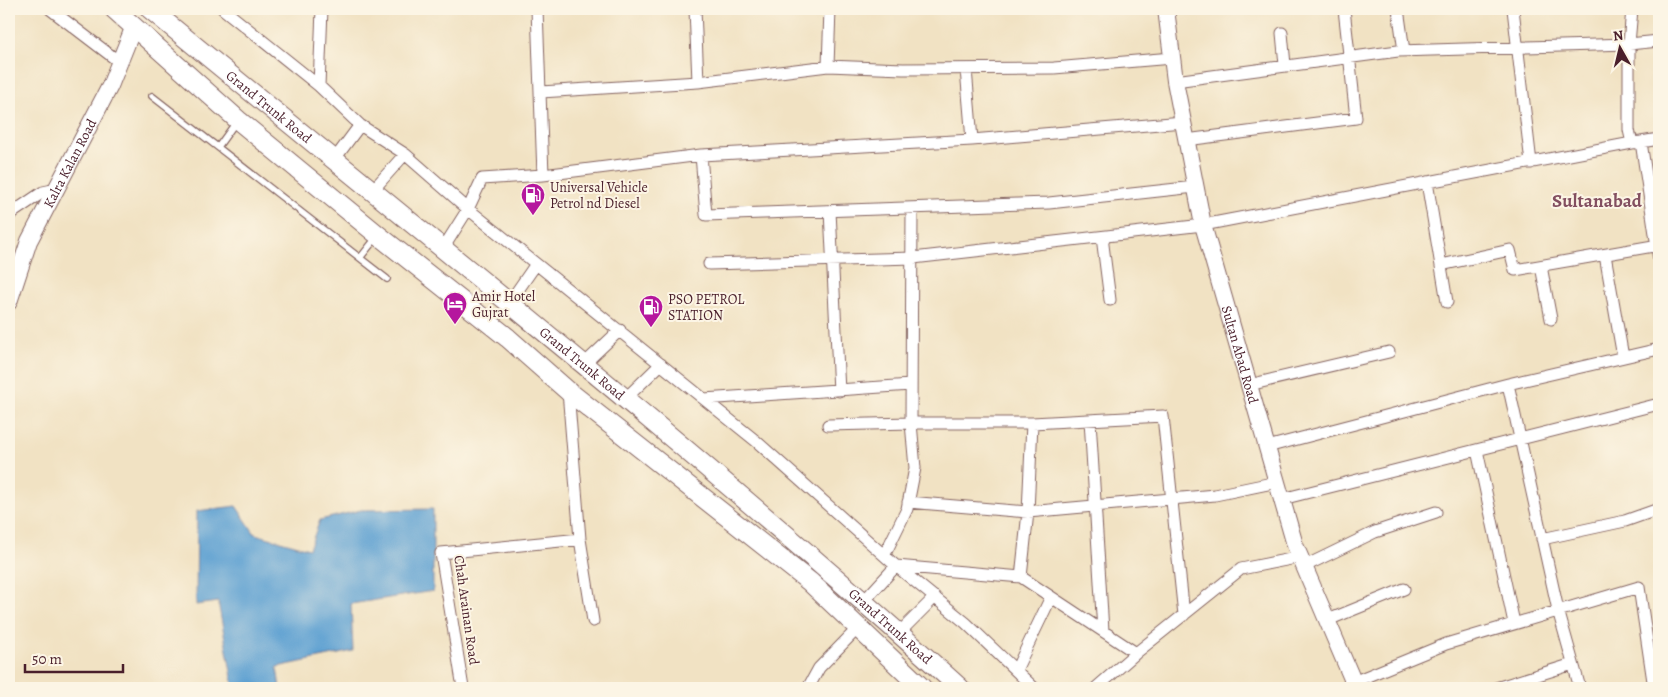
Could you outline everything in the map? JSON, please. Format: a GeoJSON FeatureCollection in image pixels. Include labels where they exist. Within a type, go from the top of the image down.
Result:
{"type":"FeatureCollection","features":[{"type":"Feature","properties":{"kind":"main road","name":"Grand Trunk Road"},"geometry":{"type":"LineString","coordinates":[[114,9],[238,120],[378,235],[508,338],[568,391],[810,582],[922,688]]}},
{"type":"Feature","properties":{"kind":"main road","name":"Grand Trunk Road"},"geometry":{"type":"LineString","coordinates":[[150,9],[372,191],[444,247],[864,601],[960,688]]}},
{"type":"Feature","properties":{"kind":"main road"},"geometry":{"type":"LineString","coordinates":[[238,120],[255,95]]}},
{"type":"Feature","properties":{"kind":"main road"},"geometry":{"type":"LineString","coordinates":[[886,654],[901,635]]}},
{"type":"Feature","properties":{"kind":"street"},"geometry":{"type":"LineString","coordinates":[[223,9],[319,86],[360,125],[405,154],[468,209],[756,441],[885,554],[896,566],[966,623],[1034,688]]}},
{"type":"Feature","properties":{"kind":"street"},"geometry":{"type":"LineString","coordinates":[[319,86],[322,9]]}},
{"type":"Feature","properties":{"kind":"street"},"geometry":{"type":"LineString","coordinates":[[537,9],[543,175]]}},
{"type":"Feature","properties":{"kind":"street"},"geometry":{"type":"LineString","coordinates":[[695,9],[698,82]]}},
{"type":"Feature","properties":{"kind":"street"},"geometry":{"type":"LineString","coordinates":[[828,66],[830,9]]}},
{"type":"Feature","properties":{"kind":"street","name":"Sultan Abad Road"},"geometry":{"type":"LineString","coordinates":[[1166,9],[1174,81],[1203,225],[1282,500],[1303,562],[1328,620],[1351,686]]}},
{"type":"Feature","properties":{"kind":"street"},"geometry":{"type":"LineString","coordinates":[[1186,140],[1356,118],[1351,56],[1344,9]]}},
{"type":"Feature","properties":{"kind":"street"},"geometry":{"type":"LineString","coordinates":[[1398,9],[1404,51]]}},
{"type":"Feature","properties":{"kind":"street"},"geometry":{"type":"LineString","coordinates":[[1513,9],[1531,163]]}},
{"type":"Feature","properties":{"kind":"street"},"geometry":{"type":"LineString","coordinates":[[1632,9],[1629,44],[1629,130],[1637,142],[1658,245],[1659,260]]}},
{"type":"Feature","properties":{"kind":"street"},"geometry":{"type":"LineString","coordinates":[[57,11],[118,61]]}},
{"type":"Feature","properties":{"kind":"street","name":"Kalra Kalan Road"},"geometry":{"type":"LineString","coordinates":[[9,302],[29,242],[110,86],[118,61],[134,26]]}},
{"type":"Feature","properties":{"kind":"street"},"geometry":{"type":"LineString","coordinates":[[1282,33],[1284,64]]}},
{"type":"Feature","properties":{"kind":"street"},"geometry":{"type":"LineString","coordinates":[[1174,81],[1284,64],[1404,51],[1629,44],[1659,41]]}},
{"type":"Feature","properties":{"kind":"street"},"geometry":{"type":"LineString","coordinates":[[541,92],[698,82],[828,66],[966,69],[1054,68],[1172,58]]}},
{"type":"Feature","properties":{"kind":"street"},"geometry":{"type":"LineString","coordinates":[[966,69],[972,140]]}},
{"type":"Feature","properties":{"kind":"street"},"geometry":{"type":"LineString","coordinates":[[444,247],[468,209],[482,179],[543,175],[701,155],[972,140],[1182,122]]}},
{"type":"Feature","properties":{"kind":"street"},"geometry":{"type":"LineString","coordinates":[[334,160],[360,125]]}},
{"type":"Feature","properties":{"kind":"street"},"geometry":{"type":"LineString","coordinates":[[709,264],[913,258],[1203,225],[1659,139]]}},
{"type":"Feature","properties":{"kind":"street"},"geometry":{"type":"LineString","coordinates":[[372,191],[405,154]]}},
{"type":"Feature","properties":{"kind":"street"},"geometry":{"type":"LineString","coordinates":[[701,155],[706,215],[1049,203],[1195,187]]}},
{"type":"Feature","properties":{"kind":"street"},"geometry":{"type":"LineString","coordinates":[[1427,182],[1448,302]]}},
{"type":"Feature","properties":{"kind":"street"},"geometry":{"type":"LineString","coordinates":[[9,215],[43,192],[57,190]]}},
{"type":"Feature","properties":{"kind":"street"},"geometry":{"type":"LineString","coordinates":[[885,554],[908,502],[915,468],[911,423],[912,208]]}},
{"type":"Feature","properties":{"kind":"street"},"geometry":{"type":"LineString","coordinates":[[830,211],[839,391]]}},
{"type":"Feature","properties":{"kind":"street"},"geometry":{"type":"LineString","coordinates":[[1102,237],[1110,300]]}},
{"type":"Feature","properties":{"kind":"street"},"geometry":{"type":"LineString","coordinates":[[1441,265],[1510,250],[1515,270],[1658,245]]}},
{"type":"Feature","properties":{"kind":"street"},"geometry":{"type":"LineString","coordinates":[[1605,255],[1624,358]]}},
{"type":"Feature","properties":{"kind":"street"},"geometry":{"type":"LineString","coordinates":[[509,303],[536,264]]}},
{"type":"Feature","properties":{"kind":"street"},"geometry":{"type":"LineString","coordinates":[[1541,266],[1551,319]]}},
{"type":"Feature","properties":{"kind":"street"},"geometry":{"type":"LineString","coordinates":[[584,365],[620,330]]}},
{"type":"Feature","properties":{"kind":"street"},"geometry":{"type":"LineString","coordinates":[[1267,447],[1508,384],[1659,349]]}},
{"type":"Feature","properties":{"kind":"street"},"geometry":{"type":"LineString","coordinates":[[1249,385],[1389,352]]}},
{"type":"Feature","properties":{"kind":"street"},"geometry":{"type":"LineString","coordinates":[[625,399],[661,364]]}},
{"type":"Feature","properties":{"kind":"street"},"geometry":{"type":"LineString","coordinates":[[1508,384],[1558,610],[1580,688]]}},
{"type":"Feature","properties":{"kind":"street"},"geometry":{"type":"LineString","coordinates":[[704,398],[911,386]]}},
{"type":"Feature","properties":{"kind":"street"},"geometry":{"type":"LineString","coordinates":[[568,391],[580,539],[593,621]]}},
{"type":"Feature","properties":{"kind":"street"},"geometry":{"type":"LineString","coordinates":[[1282,500],[1659,404]]}},
{"type":"Feature","properties":{"kind":"street"},"geometry":{"type":"LineString","coordinates":[[828,425],[1032,423],[1163,416],[1184,614]]}},
{"type":"Feature","properties":{"kind":"street"},"geometry":{"type":"LineString","coordinates":[[1090,420],[1097,506],[1103,631]]}},
{"type":"Feature","properties":{"kind":"street"},"geometry":{"type":"LineString","coordinates":[[1021,577],[1028,512],[1032,423]]}},
{"type":"Feature","properties":{"kind":"street"},"geometry":{"type":"LineString","coordinates":[[1477,450],[1514,623]]}},
{"type":"Feature","properties":{"kind":"street"},"geometry":{"type":"LineString","coordinates":[[908,502],[1028,512],[1215,495],[1277,482]]}},
{"type":"Feature","properties":{"kind":"street"},"geometry":{"type":"LineString","coordinates":[[1542,538],[1625,521],[1659,509]]}},
{"type":"Feature","properties":{"kind":"street"},"geometry":{"type":"LineString","coordinates":[[1096,688],[1136,653],[1241,569],[1303,562],[1375,532],[1436,512]]}},
{"type":"Feature","properties":{"kind":"street","name":"Chah Arainan Road"},"geometry":{"type":"LineString","coordinates":[[463,688],[441,553],[580,539]]}},
{"type":"Feature","properties":{"kind":"street"},"geometry":{"type":"LineString","coordinates":[[864,601],[896,566]]}},
{"type":"Feature","properties":{"kind":"street"},"geometry":{"type":"LineString","coordinates":[[896,566],[1021,577],[1136,653]]}},
{"type":"Feature","properties":{"kind":"street"},"geometry":{"type":"LineString","coordinates":[[1351,686],[1446,644],[1639,587],[1654,688]]}},
{"type":"Feature","properties":{"kind":"street"},"geometry":{"type":"LineString","coordinates":[[1328,620],[1404,589]]}},
{"type":"Feature","properties":{"kind":"street"},"geometry":{"type":"LineString","coordinates":[[901,635],[935,597]]}},
{"type":"Feature","properties":{"kind":"street"},"geometry":{"type":"LineString","coordinates":[[1016,670],[1051,597]]}},
{"type":"Feature","properties":{"kind":"street"},"geometry":{"type":"LineString","coordinates":[[808,688],[819,668],[858,628]]}},
{"type":"Feature","properties":{"kind":"street"},"geometry":{"type":"LineString","coordinates":[[1496,688],[1573,664]]}},
{"type":"Feature","properties":{"kind":"lane"},"geometry":{"type":"LineString","coordinates":[[152,96],[387,279]]}},
{"type":"Feature","properties":{"kind":"lane"},"geometry":{"type":"LineString","coordinates":[[218,147],[238,120]]}},
{"type":"Feature","properties":{"kind":"lane"},"geometry":{"type":"LineString","coordinates":[[360,258],[378,235]]}},
{"type":"Feature","properties":{"kind":"water"},"geometry":{"type":"Polygon","coordinates":[[[236,506],[255,534],[309,549],[320,520],[361,510],[433,509],[433,591],[351,604],[353,651],[277,667],[280,688],[234,688],[218,602],[196,605],[197,511],[236,506]]]}},
{"type":"Feature","properties":{"kind":"place","name":"Universal Vehicle Petrol nd Diesel"},"geometry":{"type":"Point","coordinates":[533,216]}},
{"type":"Feature","properties":{"kind":"place","name":"Amir Hotel Gujrat"},"geometry":{"type":"Point","coordinates":[455,325]}},
{"type":"Feature","properties":{"kind":"place","name":"PSO PETROL STATION"},"geometry":{"type":"Point","coordinates":[651,328]}},
{"type":"Feature","properties":{"kind":"district","name":"Sultanabad"},"geometry":{"type":"Point","coordinates":[1597,200]}}]}
